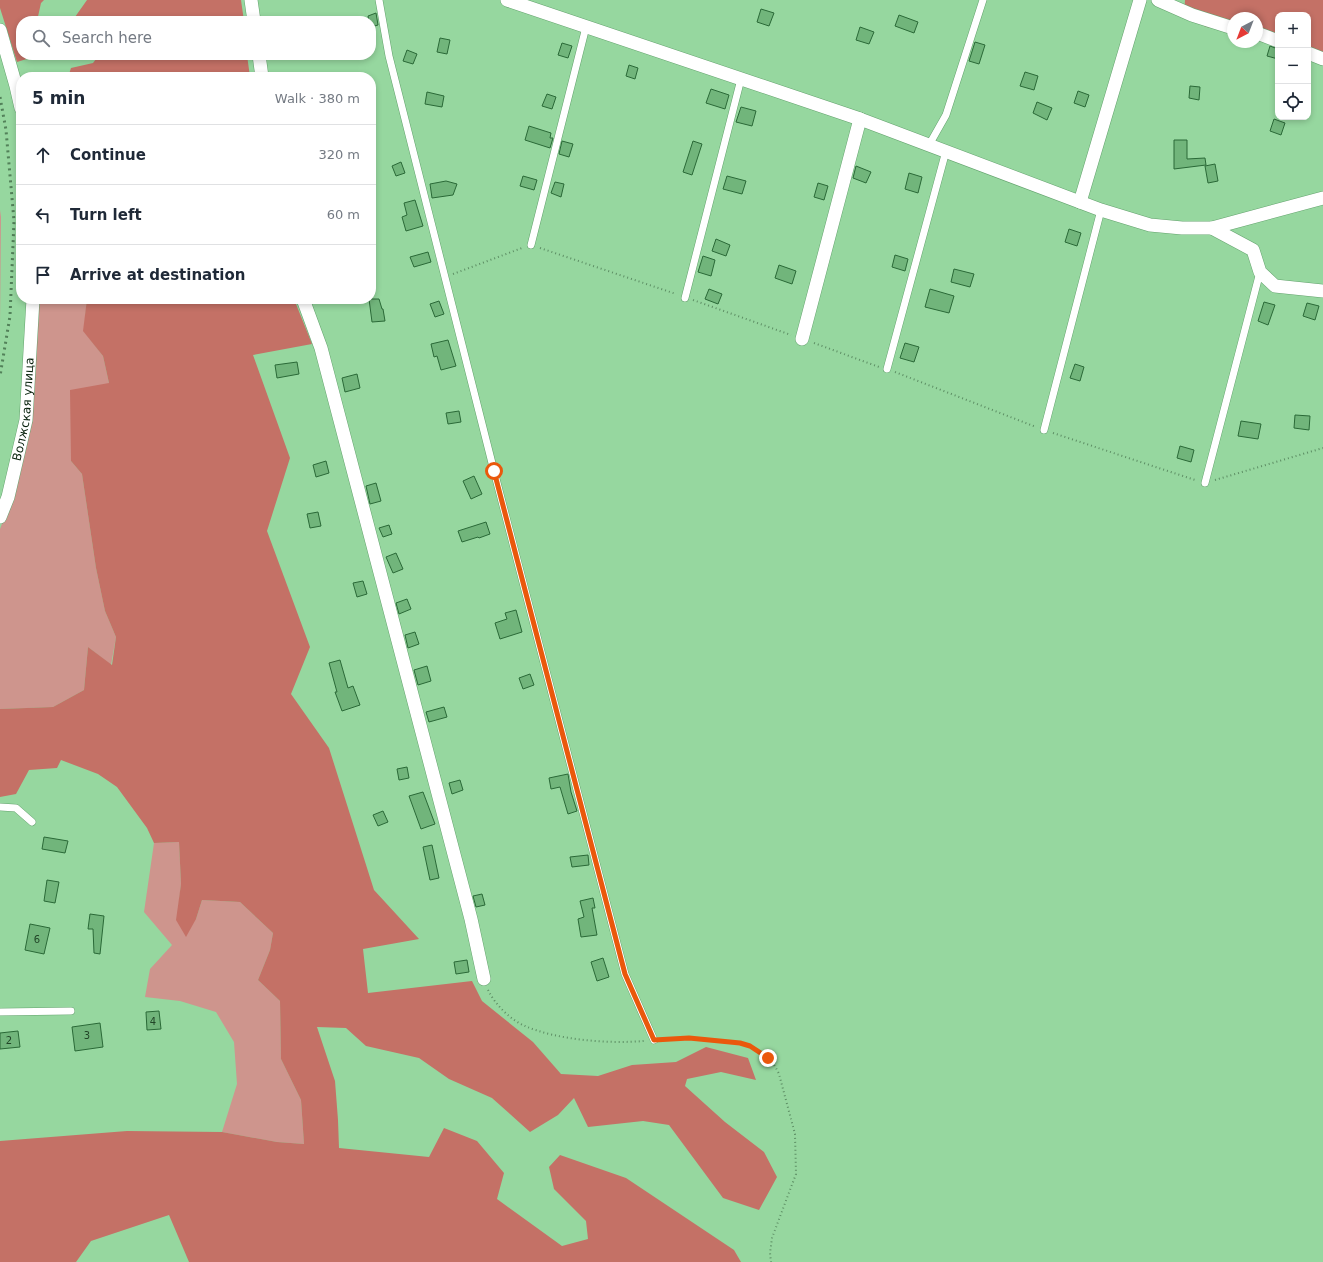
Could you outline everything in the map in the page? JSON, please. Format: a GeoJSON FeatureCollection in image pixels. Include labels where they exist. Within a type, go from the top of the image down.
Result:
{"type":"FeatureCollection","features":[{"type":"Feature","properties":{"kind":"street"},"geometry":{"type":"LineString","coordinates":[[251,0],[253,16]]}},
{"type":"Feature","properties":{"kind":"street"},"geometry":{"type":"LineString","coordinates":[[507,0],[860,119],[1100,210],[1150,225],[1182,228],[1212,228],[1323,198]]}},
{"type":"Feature","properties":{"kind":"street"},"geometry":{"type":"LineString","coordinates":[[1080,202],[1140,0]]}},
{"type":"Feature","properties":{"kind":"street"},"geometry":{"type":"LineString","coordinates":[[1158,0],[1192,16],[1227,26]]}},
{"type":"Feature","properties":{"kind":"street"},"geometry":{"type":"LineString","coordinates":[[0,30],[16,86]]}},
{"type":"Feature","properties":{"kind":"street"},"geometry":{"type":"LineString","coordinates":[[1263,35],[1275,40]]}},
{"type":"Feature","properties":{"kind":"street"},"geometry":{"type":"LineString","coordinates":[[1311,54],[1323,59]]}},
{"type":"Feature","properties":{"kind":"street"},"geometry":{"type":"LineString","coordinates":[[260,60],[261,72]]}},
{"type":"Feature","properties":{"kind":"street"},"geometry":{"type":"LineString","coordinates":[[802,339],[860,119]]}},
{"type":"Feature","properties":{"kind":"street"},"geometry":{"type":"LineString","coordinates":[[1212,228],[1253,250],[1260,272],[1275,286],[1323,291]]}},
{"type":"Feature","properties":{"kind":"street","name":"Волжская улица"},"geometry":{"type":"LineString","coordinates":[[0,517],[8,497],[26,420],[33,304]]}},
{"type":"Feature","properties":{"kind":"street"},"geometry":{"type":"LineString","coordinates":[[305,304],[321,348],[471,919],[484,979]]}},
{"type":"Feature","properties":{"kind":"lane"},"geometry":{"type":"LineString","coordinates":[[379,0],[390,56],[492,464],[625,974],[654,1040]]}},
{"type":"Feature","properties":{"kind":"lane"},"geometry":{"type":"LineString","coordinates":[[929,145],[946,115],[983,0]]}},
{"type":"Feature","properties":{"kind":"lane"},"geometry":{"type":"LineString","coordinates":[[531,245],[586,27]]}},
{"type":"Feature","properties":{"kind":"lane"},"geometry":{"type":"LineString","coordinates":[[685,298],[741,79]]}},
{"type":"Feature","properties":{"kind":"lane"},"geometry":{"type":"LineString","coordinates":[[887,370],[946,151]]}},
{"type":"Feature","properties":{"kind":"lane"},"geometry":{"type":"LineString","coordinates":[[1044,430],[1100,210]]}},
{"type":"Feature","properties":{"kind":"lane"},"geometry":{"type":"LineString","coordinates":[[1206,483],[1260,272]]}},
{"type":"Feature","properties":{"kind":"lane"},"geometry":{"type":"LineString","coordinates":[[0,807],[16,808],[32,822]]}},
{"type":"Feature","properties":{"kind":"lane"},"geometry":{"type":"LineString","coordinates":[[0,1012],[71,1011]]}},
{"type":"Feature","properties":{"kind":"path"},"geometry":{"type":"LineString","coordinates":[[484,979],[488,991],[498,1005],[510,1017],[524,1026],[556,1035],[623,1043],[689,1038],[740,1043],[750,1046],[760,1052],[775,1065],[779,1074],[795,1134],[796,1174],[772,1238],[770,1254],[771,1262]]}},
{"type":"Feature","properties":{"kind":"shaded area"},"geometry":{"type":"Polygon","coordinates":[[[0,0],[44,0],[41,3],[38,16],[16,16],[16,59],[0,8],[0,0]]]}},
{"type":"Feature","properties":{"kind":"shaded area"},"geometry":{"type":"Polygon","coordinates":[[[87,0],[241,0],[243,16],[76,16],[87,0]]]}},
{"type":"Feature","properties":{"kind":"shaded area"},"geometry":{"type":"Polygon","coordinates":[[[1185,0],[1323,0],[1323,65],[1311,59],[1311,12],[1275,12],[1275,44],[1263,40],[1263,12],[1227,12],[1227,30],[1206,27],[1184,14],[1185,0]]]}},
{"type":"Feature","properties":{"kind":"shaded area"},"geometry":{"type":"Polygon","coordinates":[[[95,60],[248,60],[249,72],[70,72],[71,68],[93,63],[95,60]]]}},
{"type":"Feature","properties":{"kind":"shaded area"},"geometry":{"type":"Polygon","coordinates":[[[0,210],[1,217],[0,324],[0,210]]]}},
{"type":"Feature","properties":{"kind":"shaded area"},"geometry":{"type":"Polygon","coordinates":[[[38,304],[87,304],[84,331],[103,356],[109,383],[71,461],[82,474],[96,568],[105,611],[116,637],[111,665],[88,647],[84,690],[53,707],[0,709],[0,529],[13,495],[38,304]]]}},
{"type":"Feature","properties":{"kind":"shaded area"},"geometry":{"type":"Polygon","coordinates":[[[86,304],[296,304],[312,344],[253,355],[290,458],[267,531],[310,647],[291,694],[329,748],[374,890],[419,939],[363,949],[368,993],[472,981],[482,1001],[533,1042],[561,1074],[598,1076],[632,1065],[676,1062],[706,1047],[748,1058],[756,1080],[721,1072],[687,1079],[685,1086],[725,1122],[764,1152],[777,1177],[759,1210],[723,1198],[669,1125],[643,1121],[588,1127],[574,1098],[558,1115],[530,1132],[492,1098],[449,1079],[419,1058],[366,1046],[346,1028],[317,1027],[335,1081],[339,1148],[429,1157],[444,1128],[477,1141],[504,1173],[497,1199],[562,1246],[588,1239],[586,1221],[554,1189],[549,1167],[560,1155],[626,1178],[734,1250],[741,1262],[189,1262],[169,1215],[91,1241],[76,1262],[0,1262],[0,1141],[127,1131],[222,1132],[277,1142],[304,1144],[301,1100],[281,1059],[280,1001],[258,980],[270,950],[273,933],[240,902],[202,900],[196,919],[186,937],[176,920],[181,884],[179,842],[154,843],[147,828],[117,787],[98,774],[61,760],[57,768],[29,770],[16,794],[0,797],[0,709],[53,707],[84,690],[88,647],[112,665],[116,637],[105,611],[96,568],[82,474],[71,461],[70,390],[109,383],[103,356],[83,331],[86,304]]]}},
{"type":"Feature","properties":{"kind":"shaded area"},"geometry":{"type":"Polygon","coordinates":[[[179,842],[181,884],[177,920],[196,919],[202,900],[240,902],[273,933],[270,950],[258,980],[280,1001],[281,1059],[301,1100],[304,1144],[277,1142],[222,1132],[237,1084],[234,1042],[216,1012],[180,1001],[145,997],[150,969],[172,945],[144,912],[154,843],[179,842]]]}},
{"type":"Feature","properties":{"kind":"building"},"geometry":{"type":"Polygon","coordinates":[[[761,9],[774,13],[769,26],[757,22],[761,9]]]}},
{"type":"Feature","properties":{"kind":"building"},"geometry":{"type":"Polygon","coordinates":[[[376,13],[378,25],[376,26],[376,16],[368,16],[376,13]]]}},
{"type":"Feature","properties":{"kind":"building"},"geometry":{"type":"Polygon","coordinates":[[[899,15],[918,22],[914,33],[895,26],[899,15]]]}},
{"type":"Feature","properties":{"kind":"building"},"geometry":{"type":"Polygon","coordinates":[[[860,27],[874,32],[869,44],[856,40],[860,27]]]}},
{"type":"Feature","properties":{"kind":"building"},"geometry":{"type":"Polygon","coordinates":[[[440,38],[450,40],[447,54],[437,52],[440,38]]]}},
{"type":"Feature","properties":{"kind":"building"},"geometry":{"type":"Polygon","coordinates":[[[975,42],[985,45],[979,64],[969,61],[975,42]]]}},
{"type":"Feature","properties":{"kind":"building"},"geometry":{"type":"Polygon","coordinates":[[[562,43],[572,46],[568,58],[558,55],[562,43]]]}},
{"type":"Feature","properties":{"kind":"building"},"geometry":{"type":"Polygon","coordinates":[[[1270,46],[1275,48],[1275,58],[1267,56],[1270,46]]]}},
{"type":"Feature","properties":{"kind":"building"},"geometry":{"type":"Polygon","coordinates":[[[407,50],[417,54],[413,64],[403,61],[407,50]]]}},
{"type":"Feature","properties":{"kind":"building"},"geometry":{"type":"Polygon","coordinates":[[[629,65],[638,68],[635,79],[626,76],[629,65]]]}},
{"type":"Feature","properties":{"kind":"building"},"geometry":{"type":"Polygon","coordinates":[[[1025,72],[1038,76],[1034,90],[1020,86],[1025,72]]]}},
{"type":"Feature","properties":{"kind":"building"},"geometry":{"type":"Polygon","coordinates":[[[1190,86],[1200,87],[1199,100],[1189,98],[1190,86]]]}},
{"type":"Feature","properties":{"kind":"building"},"geometry":{"type":"Polygon","coordinates":[[[711,89],[729,95],[725,109],[706,103],[711,89]]]}},
{"type":"Feature","properties":{"kind":"building"},"geometry":{"type":"Polygon","coordinates":[[[1078,91],[1089,95],[1085,107],[1074,103],[1078,91]]]}},
{"type":"Feature","properties":{"kind":"building"},"geometry":{"type":"Polygon","coordinates":[[[427,92],[444,96],[442,107],[425,104],[427,92]]]}},
{"type":"Feature","properties":{"kind":"building"},"geometry":{"type":"Polygon","coordinates":[[[547,94],[556,97],[552,109],[542,106],[547,94]]]}},
{"type":"Feature","properties":{"kind":"building"},"geometry":{"type":"Polygon","coordinates":[[[1037,102],[1052,108],[1047,120],[1033,113],[1037,102]]]}},
{"type":"Feature","properties":{"kind":"building"},"geometry":{"type":"Polygon","coordinates":[[[741,107],[756,111],[752,126],[736,122],[741,107]]]}},
{"type":"Feature","properties":{"kind":"building"},"geometry":{"type":"Polygon","coordinates":[[[1274,119],[1285,123],[1281,135],[1270,131],[1274,119]]]}},
{"type":"Feature","properties":{"kind":"building"},"geometry":{"type":"Polygon","coordinates":[[[529,126],[551,133],[550,138],[553,138],[550,148],[525,140],[529,126]]]}},
{"type":"Feature","properties":{"kind":"building"},"geometry":{"type":"Polygon","coordinates":[[[1174,140],[1187,140],[1187,159],[1205,158],[1206,165],[1174,169],[1174,140]]]}},
{"type":"Feature","properties":{"kind":"building"},"geometry":{"type":"Polygon","coordinates":[[[562,141],[573,144],[569,157],[559,154],[562,141]]]}},
{"type":"Feature","properties":{"kind":"building"},"geometry":{"type":"Polygon","coordinates":[[[693,141],[702,144],[692,175],[683,172],[693,141]]]}},
{"type":"Feature","properties":{"kind":"building"},"geometry":{"type":"Polygon","coordinates":[[[401,162],[405,173],[396,176],[392,166],[401,162]]]}},
{"type":"Feature","properties":{"kind":"building"},"geometry":{"type":"Polygon","coordinates":[[[1215,164],[1218,181],[1208,183],[1205,166],[1215,164]]]}},
{"type":"Feature","properties":{"kind":"building"},"geometry":{"type":"Polygon","coordinates":[[[856,166],[871,172],[866,183],[853,178],[856,166]]]}},
{"type":"Feature","properties":{"kind":"building"},"geometry":{"type":"Polygon","coordinates":[[[909,173],[922,177],[918,193],[905,189],[909,173]]]}},
{"type":"Feature","properties":{"kind":"building"},"geometry":{"type":"Polygon","coordinates":[[[523,176],[537,180],[534,190],[520,186],[523,176]]]}},
{"type":"Feature","properties":{"kind":"building"},"geometry":{"type":"Polygon","coordinates":[[[727,176],[746,181],[742,194],[723,189],[727,176]]]}},
{"type":"Feature","properties":{"kind":"building"},"geometry":{"type":"Polygon","coordinates":[[[446,181],[457,184],[453,195],[432,198],[430,184],[446,181]]]}},
{"type":"Feature","properties":{"kind":"building"},"geometry":{"type":"Polygon","coordinates":[[[555,182],[564,184],[561,197],[551,193],[555,182]]]}},
{"type":"Feature","properties":{"kind":"building"},"geometry":{"type":"Polygon","coordinates":[[[818,183],[828,186],[824,200],[814,197],[818,183]]]}},
{"type":"Feature","properties":{"kind":"building"},"geometry":{"type":"Polygon","coordinates":[[[415,200],[423,226],[406,231],[402,217],[407,215],[404,203],[415,200]]]}},
{"type":"Feature","properties":{"kind":"building"},"geometry":{"type":"Polygon","coordinates":[[[1069,229],[1081,233],[1077,246],[1065,242],[1069,229]]]}},
{"type":"Feature","properties":{"kind":"building"},"geometry":{"type":"Polygon","coordinates":[[[716,239],[730,245],[726,256],[712,251],[716,239]]]}},
{"type":"Feature","properties":{"kind":"building"},"geometry":{"type":"Polygon","coordinates":[[[428,252],[431,262],[414,267],[410,257],[428,252]]]}},
{"type":"Feature","properties":{"kind":"building"},"geometry":{"type":"Polygon","coordinates":[[[895,255],[908,259],[905,271],[892,267],[895,255]]]}},
{"type":"Feature","properties":{"kind":"building"},"geometry":{"type":"Polygon","coordinates":[[[703,256],[715,260],[711,276],[698,272],[703,256]]]}},
{"type":"Feature","properties":{"kind":"building"},"geometry":{"type":"Polygon","coordinates":[[[779,265],[796,271],[792,284],[775,278],[779,265]]]}},
{"type":"Feature","properties":{"kind":"building"},"geometry":{"type":"Polygon","coordinates":[[[954,269],[974,274],[970,287],[951,282],[954,269]]]}},
{"type":"Feature","properties":{"kind":"building"},"geometry":{"type":"Polygon","coordinates":[[[709,289],[722,294],[718,304],[705,299],[709,289]]]}},
{"type":"Feature","properties":{"kind":"building"},"geometry":{"type":"Polygon","coordinates":[[[930,289],[954,296],[949,313],[925,307],[930,289]]]}},
{"type":"Feature","properties":{"kind":"building"},"geometry":{"type":"Polygon","coordinates":[[[376,299],[379,299],[383,309],[385,321],[372,322],[370,304],[376,304],[376,299]]]}},
{"type":"Feature","properties":{"kind":"building"},"geometry":{"type":"Polygon","coordinates":[[[439,301],[444,314],[435,317],[430,304],[439,301]]]}},
{"type":"Feature","properties":{"kind":"building"},"geometry":{"type":"Polygon","coordinates":[[[1264,302],[1275,305],[1268,325],[1258,321],[1264,302]]]}},
{"type":"Feature","properties":{"kind":"building"},"geometry":{"type":"Polygon","coordinates":[[[1307,303],[1319,306],[1315,320],[1303,316],[1307,303]]]}},
{"type":"Feature","properties":{"kind":"building"},"geometry":{"type":"Polygon","coordinates":[[[448,340],[456,366],[441,370],[437,356],[434,357],[431,344],[448,340]]]}},
{"type":"Feature","properties":{"kind":"building"},"geometry":{"type":"Polygon","coordinates":[[[905,343],[919,347],[914,362],[900,358],[905,343]]]}},
{"type":"Feature","properties":{"kind":"building"},"geometry":{"type":"Polygon","coordinates":[[[297,362],[299,374],[277,378],[275,365],[297,362]]]}},
{"type":"Feature","properties":{"kind":"building"},"geometry":{"type":"Polygon","coordinates":[[[1075,364],[1084,367],[1080,381],[1070,378],[1075,364]]]}},
{"type":"Feature","properties":{"kind":"building"},"geometry":{"type":"Polygon","coordinates":[[[357,374],[360,388],[345,392],[342,378],[357,374]]]}},
{"type":"Feature","properties":{"kind":"building"},"geometry":{"type":"Polygon","coordinates":[[[459,411],[461,422],[448,424],[446,413],[459,411]]]}},
{"type":"Feature","properties":{"kind":"building"},"geometry":{"type":"Polygon","coordinates":[[[1295,415],[1310,416],[1309,430],[1294,428],[1295,415]]]}},
{"type":"Feature","properties":{"kind":"building"},"geometry":{"type":"Polygon","coordinates":[[[1241,421],[1261,424],[1258,439],[1238,436],[1241,421]]]}},
{"type":"Feature","properties":{"kind":"building"},"geometry":{"type":"Polygon","coordinates":[[[1180,446],[1194,450],[1191,462],[1177,458],[1180,446]]]}},
{"type":"Feature","properties":{"kind":"building"},"geometry":{"type":"Polygon","coordinates":[[[326,461],[329,473],[316,477],[313,465],[326,461]]]}},
{"type":"Feature","properties":{"kind":"building"},"geometry":{"type":"Polygon","coordinates":[[[474,476],[482,494],[471,499],[463,481],[474,476]]]}},
{"type":"Feature","properties":{"kind":"building"},"geometry":{"type":"Polygon","coordinates":[[[376,483],[381,501],[370,504],[366,486],[376,483]]]}},
{"type":"Feature","properties":{"kind":"building"},"geometry":{"type":"Polygon","coordinates":[[[318,512],[321,526],[310,528],[307,514],[318,512]]]}},
{"type":"Feature","properties":{"kind":"building"},"geometry":{"type":"Polygon","coordinates":[[[486,522],[490,534],[462,542],[458,531],[486,522]]]}},
{"type":"Feature","properties":{"kind":"building"},"geometry":{"type":"Polygon","coordinates":[[[389,525],[392,534],[383,537],[379,528],[389,525]]]}},
{"type":"Feature","properties":{"kind":"building"},"geometry":{"type":"Polygon","coordinates":[[[396,553],[403,569],[393,573],[386,557],[396,553]]]}},
{"type":"Feature","properties":{"kind":"building"},"geometry":{"type":"Polygon","coordinates":[[[363,581],[367,594],[357,597],[353,583],[363,581]]]}},
{"type":"Feature","properties":{"kind":"building"},"geometry":{"type":"Polygon","coordinates":[[[407,599],[411,609],[399,614],[396,603],[407,599]]]}},
{"type":"Feature","properties":{"kind":"building"},"geometry":{"type":"Polygon","coordinates":[[[516,610],[522,632],[500,639],[495,623],[507,619],[505,613],[516,610]]]}},
{"type":"Feature","properties":{"kind":"building"},"geometry":{"type":"Polygon","coordinates":[[[415,632],[419,644],[408,648],[405,635],[415,632]]]}},
{"type":"Feature","properties":{"kind":"building"},"geometry":{"type":"Polygon","coordinates":[[[340,660],[348,688],[353,686],[360,705],[342,711],[335,692],[337,692],[329,663],[340,660]]]}},
{"type":"Feature","properties":{"kind":"building"},"geometry":{"type":"Polygon","coordinates":[[[427,666],[431,681],[418,685],[414,670],[427,666]]]}},
{"type":"Feature","properties":{"kind":"building"},"geometry":{"type":"Polygon","coordinates":[[[530,674],[534,685],[523,689],[519,678],[530,674]]]}},
{"type":"Feature","properties":{"kind":"building"},"geometry":{"type":"Polygon","coordinates":[[[444,707],[447,717],[429,722],[426,712],[444,707]]]}},
{"type":"Feature","properties":{"kind":"building"},"geometry":{"type":"Polygon","coordinates":[[[407,767],[409,778],[399,780],[397,769],[407,767]]]}},
{"type":"Feature","properties":{"kind":"building"},"geometry":{"type":"Polygon","coordinates":[[[568,774],[571,792],[577,811],[568,814],[560,787],[551,789],[549,778],[568,774]]]}},
{"type":"Feature","properties":{"kind":"building"},"geometry":{"type":"Polygon","coordinates":[[[460,780],[463,790],[452,794],[449,783],[460,780]]]}},
{"type":"Feature","properties":{"kind":"building"},"geometry":{"type":"Polygon","coordinates":[[[423,792],[435,824],[421,829],[409,796],[423,792]]]}},
{"type":"Feature","properties":{"kind":"building"},"geometry":{"type":"Polygon","coordinates":[[[383,811],[388,822],[378,826],[373,815],[383,811]]]}},
{"type":"Feature","properties":{"kind":"building"},"geometry":{"type":"Polygon","coordinates":[[[44,837],[68,841],[65,853],[42,849],[44,837]]]}},
{"type":"Feature","properties":{"kind":"building"},"geometry":{"type":"Polygon","coordinates":[[[432,845],[439,878],[430,880],[423,847],[432,845]]]}},
{"type":"Feature","properties":{"kind":"building"},"geometry":{"type":"Polygon","coordinates":[[[588,855],[589,865],[572,867],[570,857],[588,855]]]}},
{"type":"Feature","properties":{"kind":"building"},"geometry":{"type":"Polygon","coordinates":[[[47,880],[59,882],[55,903],[44,901],[47,880]]]}},
{"type":"Feature","properties":{"kind":"building"},"geometry":{"type":"Polygon","coordinates":[[[482,894],[485,905],[476,907],[473,896],[482,894]]]}},
{"type":"Feature","properties":{"kind":"building"},"geometry":{"type":"Polygon","coordinates":[[[593,898],[595,908],[592,908],[597,935],[581,937],[578,919],[584,917],[580,901],[593,898]]]}},
{"type":"Feature","properties":{"kind":"building"},"geometry":{"type":"Polygon","coordinates":[[[90,914],[104,916],[100,954],[94,953],[93,929],[88,929],[90,914]]]}},
{"type":"Feature","properties":{"kind":"building"},"geometry":{"type":"Polygon","coordinates":[[[30,924],[50,928],[44,954],[25,950],[30,924]]]}},
{"type":"Feature","properties":{"kind":"building"},"geometry":{"type":"Polygon","coordinates":[[[603,958],[609,977],[597,981],[591,962],[603,958]]]}},
{"type":"Feature","properties":{"kind":"building"},"geometry":{"type":"Polygon","coordinates":[[[467,960],[469,972],[456,974],[454,962],[467,960]]]}},
{"type":"Feature","properties":{"kind":"building"},"geometry":{"type":"Polygon","coordinates":[[[159,1011],[161,1029],[147,1030],[146,1012],[159,1011]]]}},
{"type":"Feature","properties":{"kind":"building"},"geometry":{"type":"Polygon","coordinates":[[[100,1023],[103,1047],[75,1051],[72,1027],[100,1023]]]}},
{"type":"Feature","properties":{"kind":"building"},"geometry":{"type":"Polygon","coordinates":[[[18,1031],[20,1047],[0,1049],[0,1033],[18,1031]]]}},
{"type":"Feature","properties":{"kind":"railway"},"geometry":{"type":"LineString","coordinates":[[0,97],[6,130],[14,221],[10,316],[0,376]]}},
{"type":"Feature","properties":{"kind":"route"},"geometry":{"type":"LineString","coordinates":[[494,471],[625,974],[654,1040],[689,1038],[740,1043],[750,1046],[768,1058]]}}]}
